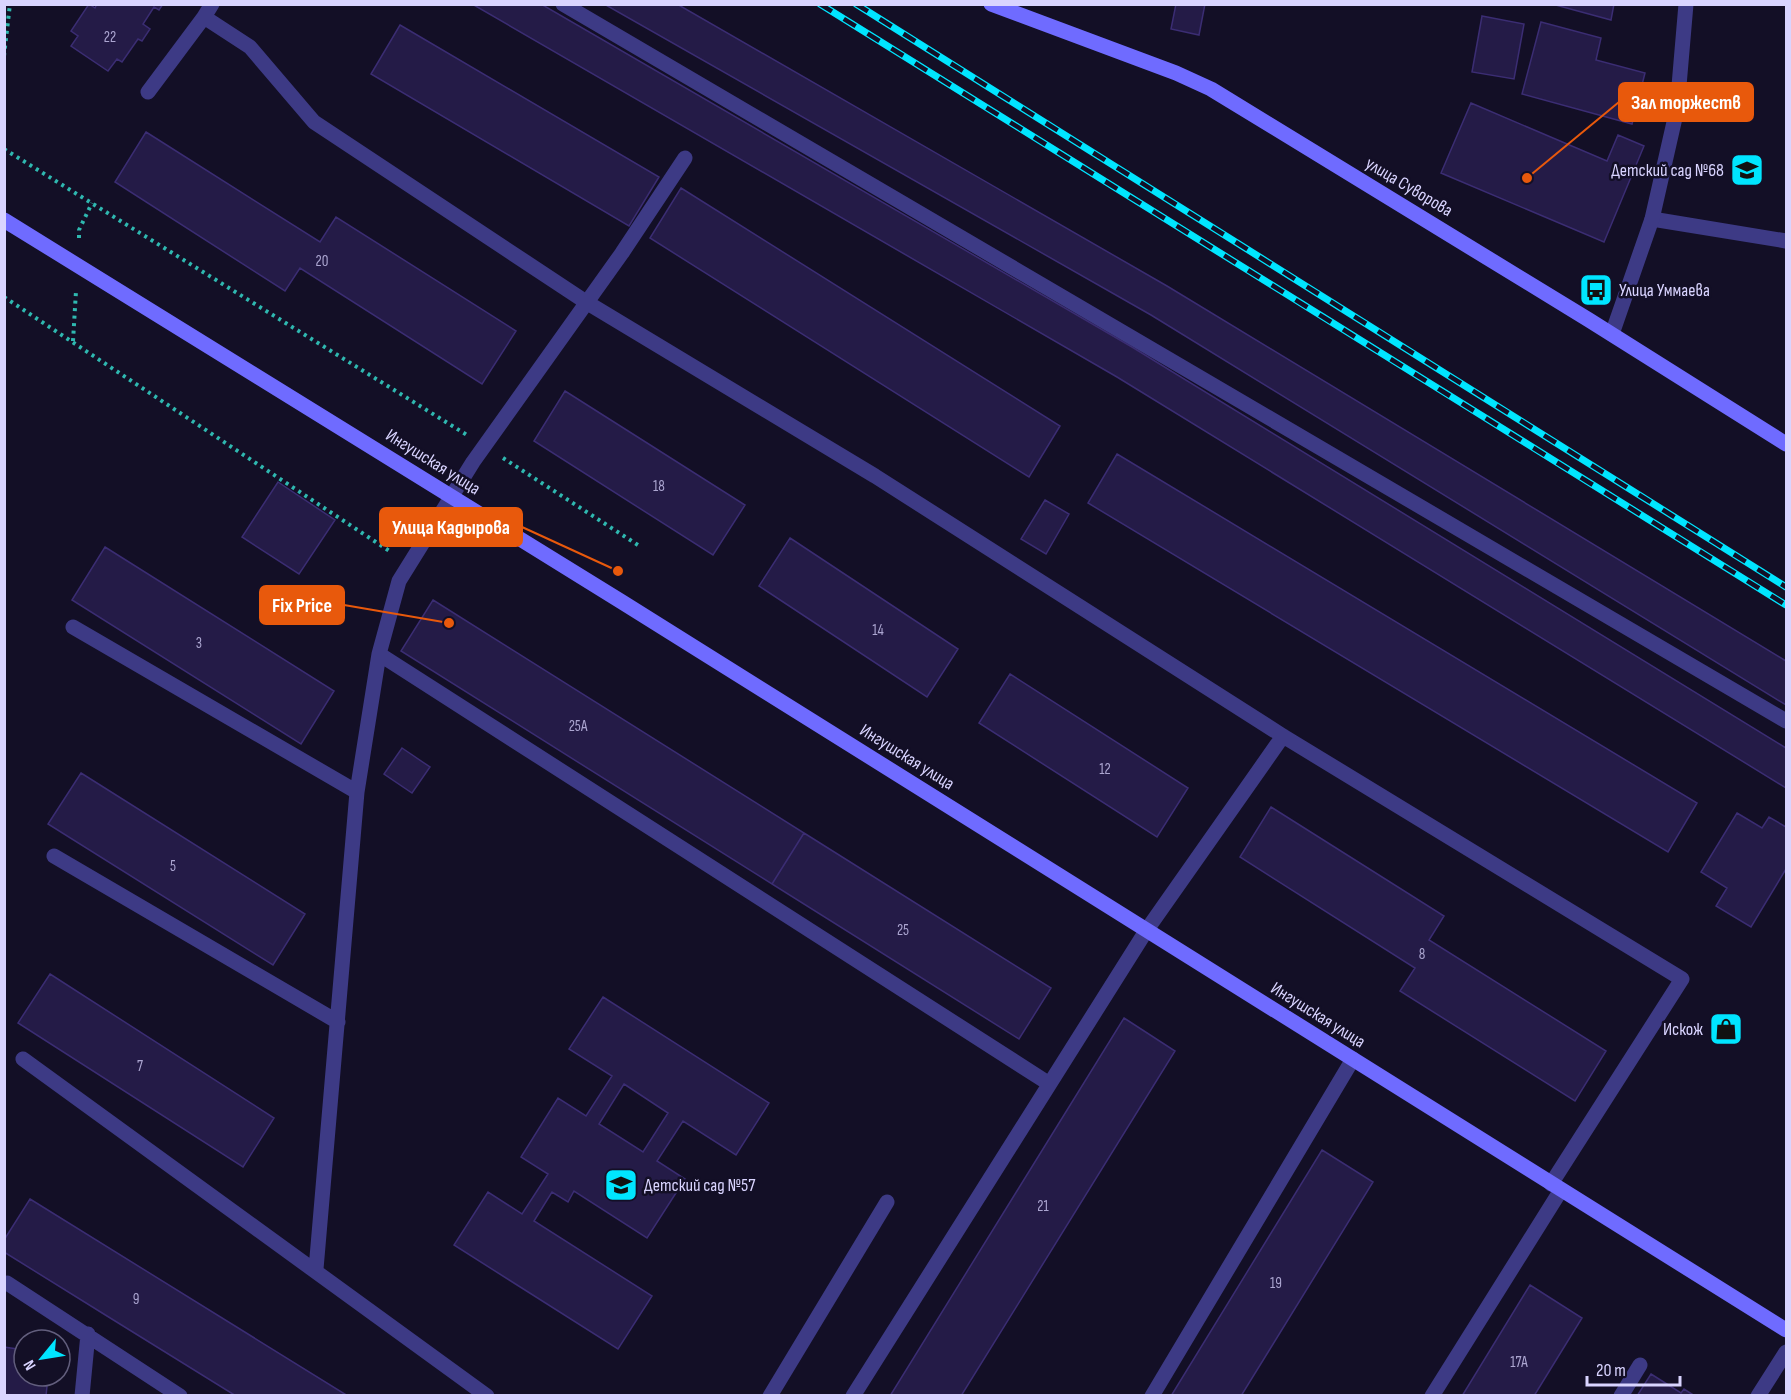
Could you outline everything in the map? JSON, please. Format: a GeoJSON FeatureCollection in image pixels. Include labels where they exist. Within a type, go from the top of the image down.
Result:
{"type":"FeatureCollection","features":[{"type":"Feature","properties":{"kind":"street"},"geometry":{"type":"LineString","coordinates":[[563,4],[1786,721]]}},
{"type":"Feature","properties":{"kind":"street","name":"улица Суворова"},"geometry":{"type":"LineString","coordinates":[[991,4],[1176,73],[1211,89],[1612,334],[1786,444]]}},
{"type":"Feature","properties":{"kind":"street"},"geometry":{"type":"LineString","coordinates":[[1612,334],[1652,219],[1677,109],[1686,4]]}},
{"type":"Feature","properties":{"kind":"street"},"geometry":{"type":"LineString","coordinates":[[148,92],[208,11],[250,47],[315,122],[586,303],[875,476],[1283,736],[1682,979],[1432,1395]]}},
{"type":"Feature","properties":{"kind":"street"},"geometry":{"type":"LineString","coordinates":[[316,1269],[357,792],[379,654],[399,581],[484,446],[586,303],[685,158]]}},
{"type":"Feature","properties":{"kind":"street"},"geometry":{"type":"LineString","coordinates":[[1652,219],[1786,241]]}},
{"type":"Feature","properties":{"kind":"street","name":"Ингушская улица"},"geometry":{"type":"LineString","coordinates":[[4,220],[453,496],[1786,1330]]}},
{"type":"Feature","properties":{"kind":"street"},"geometry":{"type":"LineString","coordinates":[[73,627],[357,792]]}},
{"type":"Feature","properties":{"kind":"street"},"geometry":{"type":"LineString","coordinates":[[379,654],[1048,1083]]}},
{"type":"Feature","properties":{"kind":"street"},"geometry":{"type":"LineString","coordinates":[[853,1395],[1146,931],[1283,736]]}},
{"type":"Feature","properties":{"kind":"street"},"geometry":{"type":"LineString","coordinates":[[54,855],[338,1022]]}},
{"type":"Feature","properties":{"kind":"street"},"geometry":{"type":"LineString","coordinates":[[23,1059],[487,1395]]}},
{"type":"Feature","properties":{"kind":"street"},"geometry":{"type":"LineString","coordinates":[[1152,1395],[1353,1059]]}},
{"type":"Feature","properties":{"kind":"street"},"geometry":{"type":"LineString","coordinates":[[770,1395],[886,1202]]}},
{"type":"Feature","properties":{"kind":"street"},"geometry":{"type":"LineString","coordinates":[[7,1283],[180,1395]]}},
{"type":"Feature","properties":{"kind":"street"},"geometry":{"type":"LineString","coordinates":[[82,1395],[88,1334]]}},
{"type":"Feature","properties":{"kind":"street"},"geometry":{"type":"LineString","coordinates":[[1758,1395],[1786,1352]]}},
{"type":"Feature","properties":{"kind":"street"},"geometry":{"type":"LineString","coordinates":[[1621,1395],[1640,1365]]}},
{"type":"Feature","properties":{"kind":"path"},"geometry":{"type":"LineString","coordinates":[[4,56],[10,4]]}},
{"type":"Feature","properties":{"kind":"path"},"geometry":{"type":"LineString","coordinates":[[4,149],[484,446],[641,547]]}},
{"type":"Feature","properties":{"kind":"path"},"geometry":{"type":"LineString","coordinates":[[4,297],[409,564]]}},
{"type":"Feature","properties":{"kind":"building"},"geometry":{"type":"Polygon","coordinates":[[[89,4],[95,8],[97,4],[163,4],[159,10],[154,7],[143,24],[150,29],[142,41],[138,39],[122,62],[117,59],[108,71],[71,46],[78,36],[71,31],[89,4]]]}},
{"type":"Feature","properties":{"kind":"building"},"geometry":{"type":"Polygon","coordinates":[[[472,4],[541,4],[1132,347],[1786,748],[1786,788],[1117,377],[472,4]]]}},
{"type":"Feature","properties":{"kind":"building"},"geometry":{"type":"Polygon","coordinates":[[[604,4],[677,4],[1167,286],[1786,661],[1786,705],[1151,315],[604,4]]]}},
{"type":"Feature","properties":{"kind":"building"},"geometry":{"type":"Polygon","coordinates":[[[1176,4],[1205,4],[1199,35],[1171,29],[1176,4]]]}},
{"type":"Feature","properties":{"kind":"building"},"geometry":{"type":"Polygon","coordinates":[[[1552,4],[1614,4],[1611,20],[1552,4]]]}},
{"type":"Feature","properties":{"kind":"building"},"geometry":{"type":"Polygon","coordinates":[[[1482,16],[1524,24],[1514,79],[1472,72],[1482,16]]]}},
{"type":"Feature","properties":{"kind":"building"},"geometry":{"type":"Polygon","coordinates":[[[1541,22],[1601,38],[1596,60],[1645,73],[1632,124],[1522,94],[1541,22]]]}},
{"type":"Feature","properties":{"kind":"building"},"geometry":{"type":"Polygon","coordinates":[[[400,25],[659,177],[629,226],[371,74],[400,25]]]}},
{"type":"Feature","properties":{"kind":"building"},"geometry":{"type":"Polygon","coordinates":[[[1471,103],[1607,161],[1618,135],[1644,146],[1604,242],[1441,173],[1471,103]]]}},
{"type":"Feature","properties":{"kind":"building"},"geometry":{"type":"Polygon","coordinates":[[[146,132],[320,242],[336,217],[516,331],[482,384],[300,268],[285,291],[115,182],[146,132]]]}},
{"type":"Feature","properties":{"kind":"building"},"geometry":{"type":"Polygon","coordinates":[[[681,188],[1060,426],[1029,477],[650,238],[681,188]]]}},
{"type":"Feature","properties":{"kind":"building"},"geometry":{"type":"Polygon","coordinates":[[[565,391],[745,505],[713,555],[534,441],[565,391]]]}},
{"type":"Feature","properties":{"kind":"building"},"geometry":{"type":"Polygon","coordinates":[[[1117,454],[1697,803],[1668,852],[1088,503],[1117,454]]]}},
{"type":"Feature","properties":{"kind":"building"},"geometry":{"type":"Polygon","coordinates":[[[278,482],[335,520],[299,574],[242,537],[278,482]]]}},
{"type":"Feature","properties":{"kind":"building"},"geometry":{"type":"Polygon","coordinates":[[[1045,500],[1069,514],[1046,554],[1021,539],[1045,500]]]}},
{"type":"Feature","properties":{"kind":"building"},"geometry":{"type":"Polygon","coordinates":[[[790,538],[958,649],[927,697],[759,586],[790,538]]]}},
{"type":"Feature","properties":{"kind":"building"},"geometry":{"type":"Polygon","coordinates":[[[105,547],[334,691],[301,744],[72,600],[105,547]]]}},
{"type":"Feature","properties":{"kind":"building"},"geometry":{"type":"Polygon","coordinates":[[[433,600],[804,833],[772,884],[401,651],[433,600]]]}},
{"type":"Feature","properties":{"kind":"building"},"geometry":{"type":"Polygon","coordinates":[[[1010,674],[1188,788],[1157,837],[979,723],[1010,674]]]}},
{"type":"Feature","properties":{"kind":"building"},"geometry":{"type":"Polygon","coordinates":[[[402,748],[430,767],[412,793],[384,774],[402,748]]]}},
{"type":"Feature","properties":{"kind":"building"},"geometry":{"type":"Polygon","coordinates":[[[81,773],[305,914],[273,965],[48,824],[81,773]]]}},
{"type":"Feature","properties":{"kind":"building"},"geometry":{"type":"Polygon","coordinates":[[[1271,807],[1444,916],[1429,940],[1606,1051],[1575,1101],[1400,991],[1415,968],[1240,857],[1271,807]]]}},
{"type":"Feature","properties":{"kind":"building"},"geometry":{"type":"Polygon","coordinates":[[[1737,813],[1762,828],[1769,817],[1786,827],[1786,869],[1751,927],[1716,906],[1727,888],[1701,872],[1737,813]]]}},
{"type":"Feature","properties":{"kind":"building"},"geometry":{"type":"Polygon","coordinates":[[[804,833],[1051,988],[1019,1039],[772,884],[804,833]]]}},
{"type":"Feature","properties":{"kind":"building"},"geometry":{"type":"Polygon","coordinates":[[[50,974],[274,1118],[243,1167],[18,1023],[50,974]]]}},
{"type":"Feature","properties":{"kind":"building"},"geometry":{"type":"Polygon","coordinates":[[[603,997],[769,1103],[736,1155],[683,1121],[657,1161],[685,1179],[647,1238],[574,1191],[568,1202],[552,1192],[534,1221],[652,1296],[618,1349],[454,1245],[488,1192],[522,1214],[548,1174],[521,1157],[558,1098],[586,1116],[612,1076],[569,1049],[603,997]],[[624,1084],[599,1124],[643,1152],[668,1113],[624,1084]]]}},
{"type":"Feature","properties":{"kind":"building"},"geometry":{"type":"Polygon","coordinates":[[[1124,1018],[1175,1051],[961,1396],[890,1396],[1124,1018]]]}},
{"type":"Feature","properties":{"kind":"building"},"geometry":{"type":"Polygon","coordinates":[[[1322,1150],[1373,1182],[1241,1396],[1171,1396],[1322,1150]]]}},
{"type":"Feature","properties":{"kind":"building"},"geometry":{"type":"Polygon","coordinates":[[[30,1199],[348,1396],[236,1396],[4,1252],[4,1240],[30,1199]]]}},
{"type":"Feature","properties":{"kind":"building"},"geometry":{"type":"Polygon","coordinates":[[[1530,1285],[1582,1318],[1534,1396],[1462,1396],[1530,1285]]]}},
{"type":"Feature","properties":{"kind":"building"},"geometry":{"type":"Polygon","coordinates":[[[4,1347],[12,1348],[12,1388],[47,1388],[46,1396],[4,1396],[4,1347]]]}},
{"type":"Feature","properties":{"kind":"building"},"geometry":{"type":"Polygon","coordinates":[[[1651,1374],[1681,1393],[1684,1389],[1695,1396],[1637,1396],[1651,1374]]]}},
{"type":"Feature","properties":{"kind":"railway"},"geometry":{"type":"LineString","coordinates":[[820,4],[1786,605]]}},
{"type":"Feature","properties":{"kind":"railway"},"geometry":{"type":"LineString","coordinates":[[856,4],[1786,587]]}},
{"type":"Feature","properties":{"kind":"place","name":"Детский сад №68"},"geometry":{"type":"Point","coordinates":[1747,170]}},
{"type":"Feature","properties":{"kind":"place","name":"Зал торжеств"},"geometry":{"type":"Point","coordinates":[1527,178]}},
{"type":"Feature","properties":{"kind":"place","name":"Улица Уммаева"},"geometry":{"type":"Point","coordinates":[1596,290]}},
{"type":"Feature","properties":{"kind":"place","name":"Улица Кадырова"},"geometry":{"type":"Point","coordinates":[618,571]}},
{"type":"Feature","properties":{"kind":"place","name":"Fix Price"},"geometry":{"type":"Point","coordinates":[449,623]}},
{"type":"Feature","properties":{"kind":"place","name":"Искож"},"geometry":{"type":"Point","coordinates":[1726,1029]}},
{"type":"Feature","properties":{"kind":"place","name":"Детский сад №57"},"geometry":{"type":"Point","coordinates":[621,1185]}}]}
